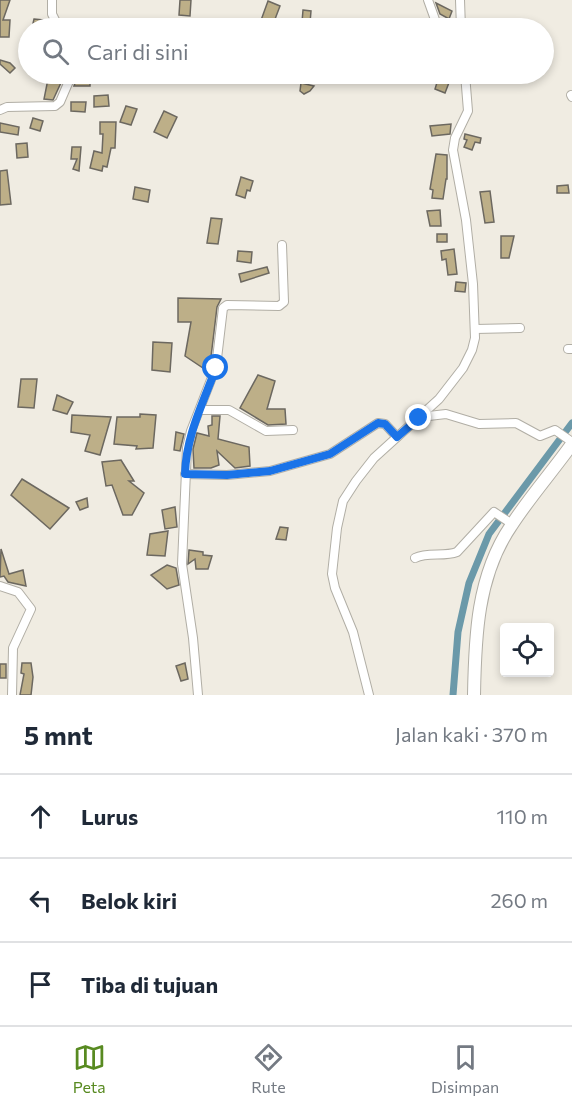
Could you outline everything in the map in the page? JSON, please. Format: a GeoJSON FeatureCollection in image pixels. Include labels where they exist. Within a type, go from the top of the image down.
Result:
{"type":"FeatureCollection","features":[{"type":"Feature","properties":{"kind":"main road"},"geometry":{"type":"LineString","coordinates":[[474,695],[474,646],[478,614],[491,565],[509,521],[570,441]]}},
{"type":"Feature","properties":{"kind":"street"},"geometry":{"type":"LineString","coordinates":[[52,0],[54,18]]}},
{"type":"Feature","properties":{"kind":"street"},"geometry":{"type":"LineString","coordinates":[[428,0],[434,18]]}},
{"type":"Feature","properties":{"kind":"street"},"geometry":{"type":"LineString","coordinates":[[460,0],[461,18]]}},
{"type":"Feature","properties":{"kind":"street"},"geometry":{"type":"LineString","coordinates":[[0,108],[55,106],[60,102],[68,84]]}},
{"type":"Feature","properties":{"kind":"street"},"geometry":{"type":"LineString","coordinates":[[369,695],[353,632],[335,588],[332,574],[333,561],[343,501],[374,458],[439,399],[463,368],[472,350],[475,329],[470,256],[453,150],[455,138],[468,111],[466,84]]}},
{"type":"Feature","properties":{"kind":"street"},"geometry":{"type":"LineString","coordinates":[[198,695],[193,638],[182,564],[187,448],[191,431],[216,367],[223,308],[227,305],[279,306],[284,302],[282,245]]}},
{"type":"Feature","properties":{"kind":"street"},"geometry":{"type":"LineString","coordinates":[[475,329],[520,328]]}},
{"type":"Feature","properties":{"kind":"street"},"geometry":{"type":"LineString","coordinates":[[200,410],[229,410],[266,432],[293,430]]}},
{"type":"Feature","properties":{"kind":"street"},"geometry":{"type":"LineString","coordinates":[[419,418],[447,414],[479,424],[516,423],[541,436],[556,431],[570,441]]}},
{"type":"Feature","properties":{"kind":"street"},"geometry":{"type":"LineString","coordinates":[[185,474],[227,475],[270,471],[330,454],[378,423],[385,424],[397,437]]}},
{"type":"Feature","properties":{"kind":"street"},"geometry":{"type":"LineString","coordinates":[[415,558],[422,555],[456,553],[494,512],[509,521]]}},
{"type":"Feature","properties":{"kind":"street"},"geometry":{"type":"LineString","coordinates":[[0,586],[18,592],[31,609],[14,648],[12,695]]}},
{"type":"Feature","properties":{"kind":"building"},"geometry":{"type":"Polygon","coordinates":[[[0,0],[10,0],[3,20],[10,20],[9,37],[0,37],[0,0]]]}},
{"type":"Feature","properties":{"kind":"building"},"geometry":{"type":"Polygon","coordinates":[[[180,0],[191,0],[190,16],[179,15],[180,0]]]}},
{"type":"Feature","properties":{"kind":"building"},"geometry":{"type":"Polygon","coordinates":[[[268,1],[280,6],[275,18],[262,18],[268,1]]]}},
{"type":"Feature","properties":{"kind":"building"},"geometry":{"type":"Polygon","coordinates":[[[436,3],[452,11],[449,18],[440,14],[436,3]]]}},
{"type":"Feature","properties":{"kind":"building"},"geometry":{"type":"Polygon","coordinates":[[[303,10],[311,11],[310,18],[302,18],[303,10]]]}},
{"type":"Feature","properties":{"kind":"building"},"geometry":{"type":"Polygon","coordinates":[[[0,60],[10,63],[15,68],[10,73],[0,64],[0,60]]]}},
{"type":"Feature","properties":{"kind":"building"},"geometry":{"type":"Polygon","coordinates":[[[47,84],[60,84],[53,100],[44,99],[47,84]]]}},
{"type":"Feature","properties":{"kind":"building"},"geometry":{"type":"Polygon","coordinates":[[[75,84],[90,84],[90,86],[74,86],[75,84]]]}},
{"type":"Feature","properties":{"kind":"building"},"geometry":{"type":"Polygon","coordinates":[[[301,84],[314,86],[304,94],[300,91],[301,84]]]}},
{"type":"Feature","properties":{"kind":"building"},"geometry":{"type":"Polygon","coordinates":[[[437,84],[448,84],[445,93],[435,89],[437,84]]]}},
{"type":"Feature","properties":{"kind":"building"},"geometry":{"type":"Polygon","coordinates":[[[108,95],[109,106],[94,107],[94,96],[108,95]]]}},
{"type":"Feature","properties":{"kind":"building"},"geometry":{"type":"Polygon","coordinates":[[[71,102],[86,102],[85,112],[71,111],[71,102]]]}},
{"type":"Feature","properties":{"kind":"building"},"geometry":{"type":"Polygon","coordinates":[[[126,106],[137,109],[131,125],[120,122],[126,106]]]}},
{"type":"Feature","properties":{"kind":"building"},"geometry":{"type":"Polygon","coordinates":[[[164,111],[177,117],[167,138],[154,132],[164,111]]]}},
{"type":"Feature","properties":{"kind":"building"},"geometry":{"type":"Polygon","coordinates":[[[33,118],[43,121],[40,131],[30,128],[33,118]]]}},
{"type":"Feature","properties":{"kind":"building"},"geometry":{"type":"Polygon","coordinates":[[[100,122],[116,122],[115,148],[111,148],[107,167],[103,166],[102,171],[90,168],[94,151],[102,153],[103,134],[100,134],[100,122]]]}},
{"type":"Feature","properties":{"kind":"building"},"geometry":{"type":"Polygon","coordinates":[[[0,123],[19,127],[18,135],[0,132],[0,123]]]}},
{"type":"Feature","properties":{"kind":"building"},"geometry":{"type":"Polygon","coordinates":[[[451,124],[450,134],[432,136],[430,126],[451,124]]]}},
{"type":"Feature","properties":{"kind":"building"},"geometry":{"type":"Polygon","coordinates":[[[465,134],[481,138],[480,143],[475,142],[472,150],[464,147],[467,140],[464,139],[465,134]]]}},
{"type":"Feature","properties":{"kind":"building"},"geometry":{"type":"Polygon","coordinates":[[[27,143],[28,157],[17,158],[16,144],[27,143]]]}},
{"type":"Feature","properties":{"kind":"building"},"geometry":{"type":"Polygon","coordinates":[[[72,147],[81,147],[79,171],[73,169],[77,159],[71,159],[72,147]]]}},
{"type":"Feature","properties":{"kind":"building"},"geometry":{"type":"Polygon","coordinates":[[[436,154],[447,155],[447,179],[443,199],[432,198],[433,190],[430,189],[436,154]]]}},
{"type":"Feature","properties":{"kind":"building"},"geometry":{"type":"Polygon","coordinates":[[[7,170],[11,204],[0,205],[0,171],[7,170]]]}},
{"type":"Feature","properties":{"kind":"building"},"geometry":{"type":"Polygon","coordinates":[[[241,177],[253,181],[245,198],[236,195],[241,177]]]}},
{"type":"Feature","properties":{"kind":"building"},"geometry":{"type":"Polygon","coordinates":[[[568,185],[569,193],[557,193],[557,186],[568,185]]]}},
{"type":"Feature","properties":{"kind":"building"},"geometry":{"type":"Polygon","coordinates":[[[135,187],[150,190],[148,202],[133,199],[135,187]]]}},
{"type":"Feature","properties":{"kind":"building"},"geometry":{"type":"Polygon","coordinates":[[[490,191],[494,222],[485,223],[480,192],[490,191]]]}},
{"type":"Feature","properties":{"kind":"building"},"geometry":{"type":"Polygon","coordinates":[[[440,210],[441,226],[430,226],[427,211],[440,210]]]}},
{"type":"Feature","properties":{"kind":"building"},"geometry":{"type":"Polygon","coordinates":[[[211,218],[222,219],[218,244],[207,243],[211,218]]]}},
{"type":"Feature","properties":{"kind":"building"},"geometry":{"type":"Polygon","coordinates":[[[437,234],[447,234],[447,242],[437,242],[437,234]]]}},
{"type":"Feature","properties":{"kind":"building"},"geometry":{"type":"Polygon","coordinates":[[[501,236],[514,236],[509,258],[501,258],[501,236]]]}},
{"type":"Feature","properties":{"kind":"building"},"geometry":{"type":"Polygon","coordinates":[[[454,249],[457,274],[448,275],[446,259],[442,260],[441,251],[454,249]]]}},
{"type":"Feature","properties":{"kind":"building"},"geometry":{"type":"Polygon","coordinates":[[[238,251],[252,252],[251,263],[237,261],[238,251]]]}},
{"type":"Feature","properties":{"kind":"building"},"geometry":{"type":"Polygon","coordinates":[[[267,267],[269,273],[241,282],[239,274],[267,267]]]}},
{"type":"Feature","properties":{"kind":"building"},"geometry":{"type":"Polygon","coordinates":[[[456,282],[466,283],[465,292],[455,291],[456,282]]]}},
{"type":"Feature","properties":{"kind":"building"},"geometry":{"type":"Polygon","coordinates":[[[178,298],[221,299],[217,307],[210,365],[206,370],[185,356],[191,322],[178,322],[178,298]]]}},
{"type":"Feature","properties":{"kind":"building"},"geometry":{"type":"Polygon","coordinates":[[[153,342],[172,343],[170,372],[152,370],[153,342]]]}},
{"type":"Feature","properties":{"kind":"building"},"geometry":{"type":"Polygon","coordinates":[[[258,375],[275,381],[267,409],[285,409],[286,424],[268,425],[240,408],[258,375]]]}},
{"type":"Feature","properties":{"kind":"building"},"geometry":{"type":"Polygon","coordinates":[[[21,379],[37,379],[34,408],[18,407],[21,379]]]}},
{"type":"Feature","properties":{"kind":"building"},"geometry":{"type":"Polygon","coordinates":[[[57,395],[73,402],[67,414],[53,410],[57,395]]]}},
{"type":"Feature","properties":{"kind":"building"},"geometry":{"type":"Polygon","coordinates":[[[140,414],[156,415],[153,448],[136,449],[137,446],[114,444],[117,417],[140,417],[140,414]]]}},
{"type":"Feature","properties":{"kind":"building"},"geometry":{"type":"Polygon","coordinates":[[[72,415],[111,417],[100,455],[85,451],[90,435],[71,432],[72,415]]]}},
{"type":"Feature","properties":{"kind":"building"},"geometry":{"type":"Polygon","coordinates":[[[212,416],[220,416],[218,439],[249,447],[250,466],[235,468],[217,451],[219,465],[211,468],[194,468],[193,449],[197,433],[209,436],[208,426],[212,425],[212,416]]]}},
{"type":"Feature","properties":{"kind":"building"},"geometry":{"type":"Polygon","coordinates":[[[176,432],[184,434],[180,451],[174,450],[176,432]]]}},
{"type":"Feature","properties":{"kind":"building"},"geometry":{"type":"Polygon","coordinates":[[[121,460],[134,481],[129,481],[144,493],[132,515],[123,515],[112,485],[106,486],[102,462],[121,460]]]}},
{"type":"Feature","properties":{"kind":"building"},"geometry":{"type":"Polygon","coordinates":[[[22,479],[69,508],[50,529],[11,495],[22,479]]]}},
{"type":"Feature","properties":{"kind":"building"},"geometry":{"type":"Polygon","coordinates":[[[87,498],[88,507],[80,510],[76,502],[87,498]]]}},
{"type":"Feature","properties":{"kind":"building"},"geometry":{"type":"Polygon","coordinates":[[[175,507],[177,527],[165,529],[162,510],[175,507]]]}},
{"type":"Feature","properties":{"kind":"building"},"geometry":{"type":"Polygon","coordinates":[[[280,527],[288,528],[286,540],[276,539],[280,527]]]}},
{"type":"Feature","properties":{"kind":"building"},"geometry":{"type":"Polygon","coordinates":[[[168,531],[165,556],[147,555],[150,534],[168,531]]]}},
{"type":"Feature","properties":{"kind":"building"},"geometry":{"type":"Polygon","coordinates":[[[1,549],[9,574],[23,570],[26,586],[8,582],[4,576],[0,577],[1,549]]]}},
{"type":"Feature","properties":{"kind":"building"},"geometry":{"type":"Polygon","coordinates":[[[189,550],[212,556],[208,569],[196,569],[195,559],[188,564],[189,550]]]}},
{"type":"Feature","properties":{"kind":"building"},"geometry":{"type":"Polygon","coordinates":[[[167,565],[176,568],[179,585],[167,589],[151,575],[167,565]]]}},
{"type":"Feature","properties":{"kind":"building"},"geometry":{"type":"Polygon","coordinates":[[[22,663],[31,663],[33,677],[31,695],[20,695],[24,674],[21,673],[22,663]]]}},
{"type":"Feature","properties":{"kind":"building"},"geometry":{"type":"Polygon","coordinates":[[[185,663],[188,679],[181,681],[176,666],[185,663]]]}},
{"type":"Feature","properties":{"kind":"building"},"geometry":{"type":"Polygon","coordinates":[[[0,664],[6,664],[6,678],[0,678],[0,664]]]}},
{"type":"Feature","properties":{"kind":"waterway"},"geometry":{"type":"LineString","coordinates":[[453,695],[458,632],[469,583],[489,534],[572,423]]}},
{"type":"Feature","properties":{"kind":"route"},"geometry":{"type":"LineString","coordinates":[[216,368],[191,431],[185,474],[227,475],[270,471],[330,454],[378,423],[385,424],[397,437],[419,418]]}}]}
